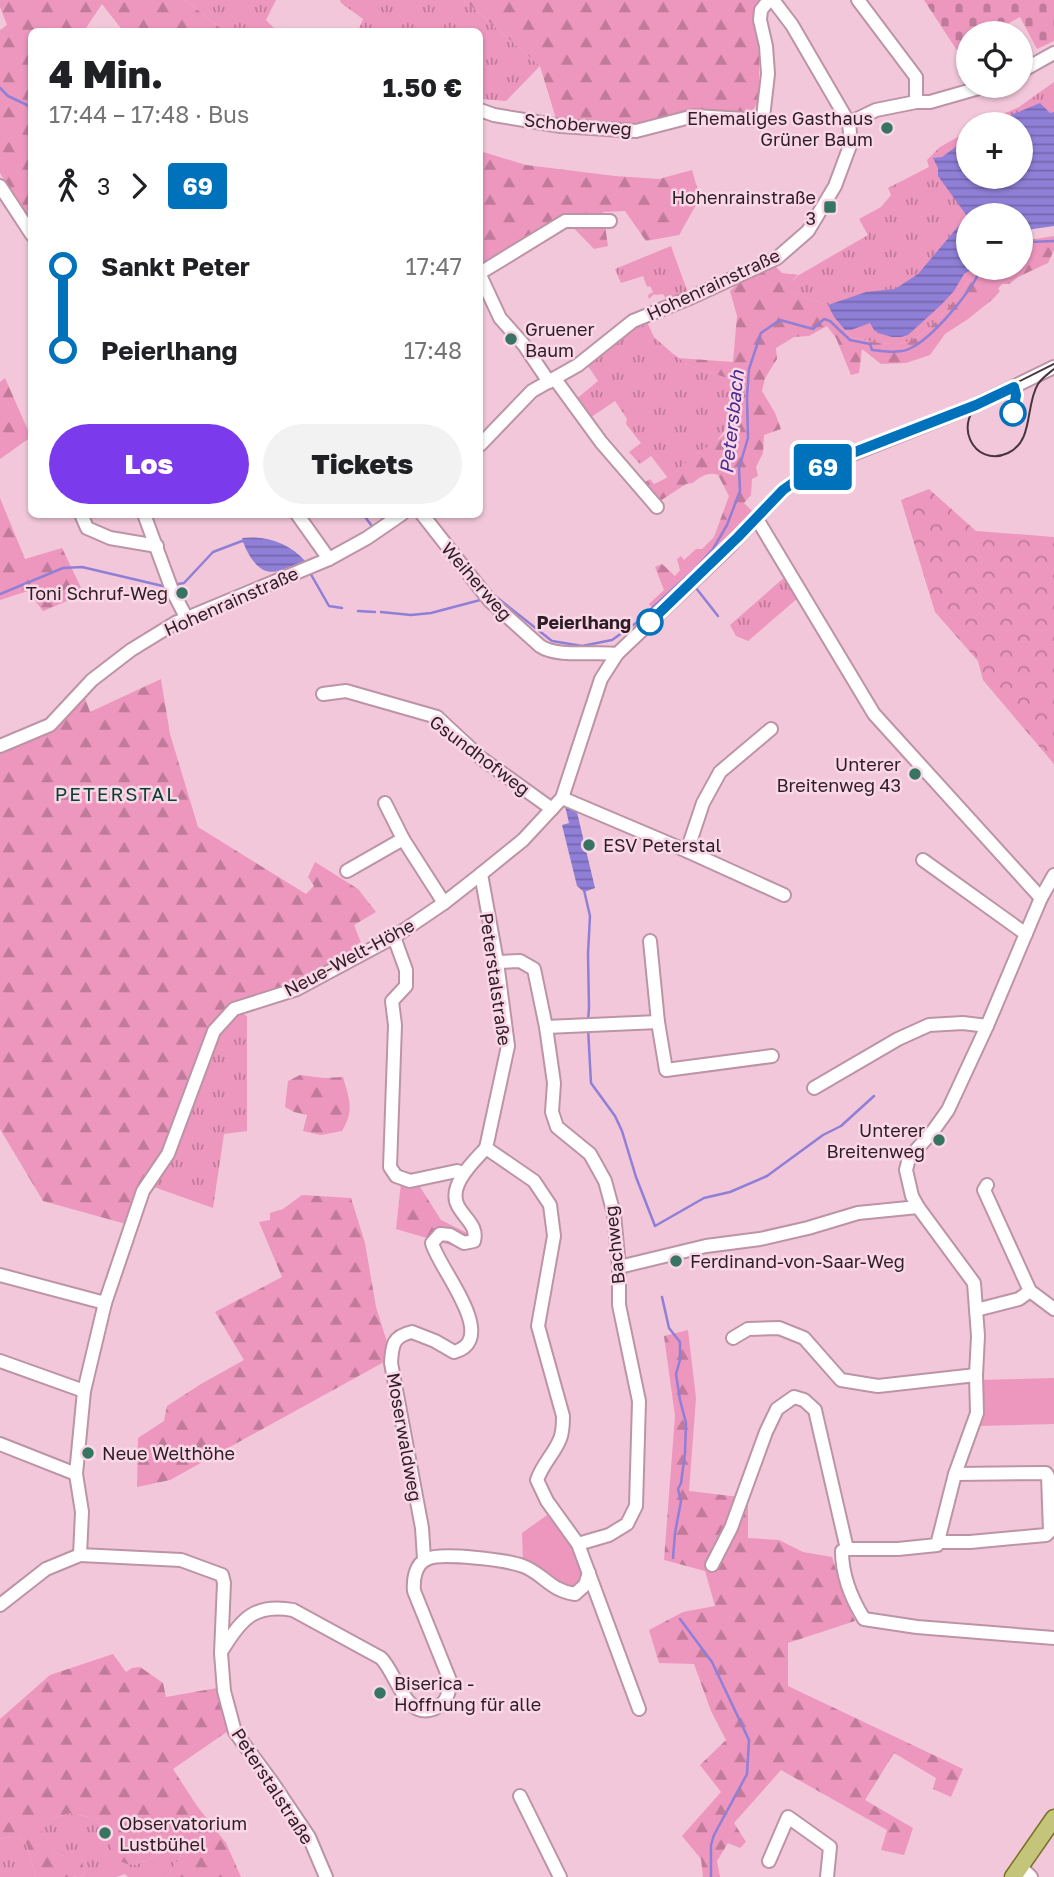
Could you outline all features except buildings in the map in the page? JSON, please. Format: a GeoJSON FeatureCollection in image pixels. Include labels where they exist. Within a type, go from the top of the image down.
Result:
{"type":"FeatureCollection","features":[{"type":"Feature","properties":{"kind":"main road"},"geometry":{"type":"LineString","coordinates":[[1021,1874],[1054,1818]]}},
{"type":"Feature","properties":{"kind":"street","name":"Schoberweg"},"geometry":{"type":"LineString","coordinates":[[483,111],[561,126],[636,131],[694,116],[761,120],[768,74],[761,10],[771,0]]}},
{"type":"Feature","properties":{"kind":"street"},"geometry":{"type":"LineString","coordinates":[[771,0],[792,25],[849,123],[876,110],[930,102],[956,95]]}},
{"type":"Feature","properties":{"kind":"street"},"geometry":{"type":"LineString","coordinates":[[858,0],[916,77],[916,102]]}},
{"type":"Feature","properties":{"kind":"street"},"geometry":{"type":"LineString","coordinates":[[1033,65],[1054,53]]}},
{"type":"Feature","properties":{"kind":"street","name":"Hohenrainstraße"},"geometry":{"type":"LineString","coordinates":[[483,442],[532,391],[578,365],[633,321],[777,258],[808,231],[835,186],[850,143],[849,123]]}},
{"type":"Feature","properties":{"kind":"street"},"geometry":{"type":"LineString","coordinates":[[0,186],[28,229]]}},
{"type":"Feature","properties":{"kind":"street"},"geometry":{"type":"LineString","coordinates":[[483,272],[565,221],[610,221]]}},
{"type":"Feature","properties":{"kind":"street"},"geometry":{"type":"LineString","coordinates":[[483,281],[500,318],[657,507]]}},
{"type":"Feature","properties":{"kind":"street"},"geometry":{"type":"LineString","coordinates":[[481,874],[523,840],[562,798],[601,679],[617,654],[757,519],[783,490],[819,468],[976,405],[1054,367]]}},
{"type":"Feature","properties":{"kind":"street"},"geometry":{"type":"LineString","coordinates":[[83,518],[87,528],[110,538],[157,546]]}},
{"type":"Feature","properties":{"kind":"street"},"geometry":{"type":"LineString","coordinates":[[146,518],[172,590],[186,617]]}},
{"type":"Feature","properties":{"kind":"street"},"geometry":{"type":"LineString","coordinates":[[300,518],[328,559]]}},
{"type":"Feature","properties":{"kind":"street","name":"Hohenrainstraße"},"geometry":{"type":"LineString","coordinates":[[0,746],[50,725],[92,680],[131,650],[186,617],[328,559],[368,538],[396,518]]}},
{"type":"Feature","properties":{"kind":"street","name":"Weiherweg"},"geometry":{"type":"LineString","coordinates":[[425,518],[488,599],[548,651],[617,654]]}},
{"type":"Feature","properties":{"kind":"street"},"geometry":{"type":"LineString","coordinates":[[757,519],[874,714],[1041,898]]}},
{"type":"Feature","properties":{"kind":"street","name":"Gsundhofweg"},"geometry":{"type":"LineString","coordinates":[[323,694],[346,691],[437,717],[481,758],[552,809]]}},
{"type":"Feature","properties":{"kind":"street"},"geometry":{"type":"LineString","coordinates":[[687,851],[704,803],[720,772],[771,729]]}},
{"type":"Feature","properties":{"kind":"street"},"geometry":{"type":"LineString","coordinates":[[562,798],[784,895]]}},
{"type":"Feature","properties":{"kind":"street"},"geometry":{"type":"LineString","coordinates":[[385,803],[402,839],[443,903]]}},
{"type":"Feature","properties":{"kind":"street"},"geometry":{"type":"LineString","coordinates":[[347,871],[402,839]]}},
{"type":"Feature","properties":{"kind":"street"},"geometry":{"type":"LineString","coordinates":[[923,860],[1027,934]]}},
{"type":"Feature","properties":{"kind":"street","name":"Neue-Welt-Höhe"},"geometry":{"type":"LineString","coordinates":[[80,1555],[82,1513],[76,1474],[84,1391],[105,1303],[143,1191],[168,1154],[214,1031],[234,1009],[297,989],[394,937],[481,874]]}},
{"type":"Feature","properties":{"kind":"street","name":"Peterstalstraße"},"geometry":{"type":"LineString","coordinates":[[481,874],[508,1046],[486,1148]]}},
{"type":"Feature","properties":{"kind":"street"},"geometry":{"type":"LineString","coordinates":[[1054,875],[1041,898],[948,1110],[909,1158],[906,1170],[908,1186],[918,1207],[974,1283],[978,1336],[977,1413],[955,1474],[938,1542],[937,1545],[898,1549],[842,1551],[842,1568],[853,1601],[864,1619],[917,1627],[1054,1638]]}},
{"type":"Feature","properties":{"kind":"street"},"geometry":{"type":"LineString","coordinates":[[394,937],[406,970],[406,986],[392,1001],[395,1025],[390,1167],[396,1176],[410,1181],[463,1172],[486,1148],[534,1181],[550,1205],[554,1236],[538,1326],[563,1416],[563,1428],[560,1441],[541,1468],[537,1480],[547,1501],[578,1544],[639,1709]]}},
{"type":"Feature","properties":{"kind":"street"},"geometry":{"type":"LineString","coordinates":[[650,941],[666,1070],[772,1056]]}},
{"type":"Feature","properties":{"kind":"street","name":"Bachweg"},"geometry":{"type":"LineString","coordinates":[[496,962],[520,961],[534,969],[554,1083],[552,1112],[557,1127],[590,1154],[605,1181],[614,1214],[619,1305],[639,1401],[636,1506],[627,1524],[609,1535],[578,1544]]}},
{"type":"Feature","properties":{"kind":"street"},"geometry":{"type":"LineString","coordinates":[[546,1027],[658,1022]]}},
{"type":"Feature","properties":{"kind":"street"},"geometry":{"type":"LineString","coordinates":[[814,1088],[898,1039],[929,1026],[963,1023],[987,1026]]}},
{"type":"Feature","properties":{"kind":"street","name":"Moserwaldweg"},"geometry":{"type":"LineString","coordinates":[[425,1559],[422,1528],[391,1363],[392,1346],[398,1338],[412,1332],[454,1352],[464,1348],[471,1338],[471,1323],[432,1243],[440,1234],[450,1235],[464,1243],[474,1241],[475,1231],[457,1205],[456,1199],[463,1172]]}},
{"type":"Feature","properties":{"kind":"street"},"geometry":{"type":"LineString","coordinates":[[987,1185],[984,1190],[1030,1291],[1054,1309]]}},
{"type":"Feature","properties":{"kind":"street"},"geometry":{"type":"LineString","coordinates":[[619,1267],[706,1246],[772,1236],[858,1213],[918,1207]]}},
{"type":"Feature","properties":{"kind":"street"},"geometry":{"type":"LineString","coordinates":[[0,1275],[105,1303]]}},
{"type":"Feature","properties":{"kind":"street"},"geometry":{"type":"LineString","coordinates":[[976,1310],[1019,1299],[1030,1291]]}},
{"type":"Feature","properties":{"kind":"street"},"geometry":{"type":"LineString","coordinates":[[733,1338],[748,1329],[779,1328],[804,1338],[841,1380],[878,1386],[976,1375]]}},
{"type":"Feature","properties":{"kind":"street"},"geometry":{"type":"LineString","coordinates":[[0,1361],[84,1391]]}},
{"type":"Feature","properties":{"kind":"street"},"geometry":{"type":"LineString","coordinates":[[712,1565],[731,1528],[777,1409],[794,1397],[804,1399],[815,1410],[847,1549]]}},
{"type":"Feature","properties":{"kind":"street"},"geometry":{"type":"LineString","coordinates":[[0,1444],[76,1474]]}},
{"type":"Feature","properties":{"kind":"street"},"geometry":{"type":"LineString","coordinates":[[938,1542],[1046,1535],[1049,1531],[1047,1474],[955,1474]]}},
{"type":"Feature","properties":{"kind":"street"},"geometry":{"type":"LineString","coordinates":[[0,1605],[46,1569],[80,1555],[181,1560],[222,1575],[224,1583],[221,1653]]}},
{"type":"Feature","properties":{"kind":"street"},"geometry":{"type":"LineString","coordinates":[[221,1653],[236,1628],[256,1613],[279,1608],[293,1610],[381,1658],[388,1665],[407,1701],[416,1709],[428,1711],[442,1705],[448,1696],[451,1683],[414,1591],[416,1570],[425,1559],[436,1556],[491,1559],[525,1567],[561,1592],[575,1594],[585,1585],[589,1573]]}},
{"type":"Feature","properties":{"kind":"street","name":"Peterstalstraße"},"geometry":{"type":"LineString","coordinates":[[221,1653],[224,1691],[235,1732],[309,1837],[326,1877]]}},
{"type":"Feature","properties":{"kind":"street"},"geometry":{"type":"LineString","coordinates":[[520,1796],[560,1877]]}},
{"type":"Feature","properties":{"kind":"street"},"geometry":{"type":"LineString","coordinates":[[769,1861],[788,1817],[830,1847],[827,1877]]}},
{"type":"Feature","properties":{"kind":"green space"},"geometry":{"type":"Polygon","coordinates":[[[0,0],[185,0],[220,28],[121,28],[102,4],[86,28],[28,28],[28,218],[0,173],[0,30],[7,25],[0,0]]]}},
{"type":"Feature","properties":{"kind":"green space"},"geometry":{"type":"Polygon","coordinates":[[[185,0],[276,0],[266,20],[274,28],[220,28],[185,0]]]}},
{"type":"Feature","properties":{"kind":"green space"},"geometry":{"type":"Polygon","coordinates":[[[340,0],[464,0],[540,66],[506,101],[483,99],[483,28],[359,28],[363,19],[340,0]]]}},
{"type":"Feature","properties":{"kind":"green space"},"geometry":{"type":"Polygon","coordinates":[[[464,0],[759,0],[759,100],[752,112],[696,113],[635,128],[557,122],[540,66],[464,0]]]}},
{"type":"Feature","properties":{"kind":"green space"},"geometry":{"type":"Polygon","coordinates":[[[924,0],[1054,0],[1054,41],[1037,49],[1033,41],[1033,21],[1022,21],[1020,17],[1013,21],[956,21],[956,49],[924,0]]]}},
{"type":"Feature","properties":{"kind":"green space"},"geometry":{"type":"Polygon","coordinates":[[[1054,82],[1054,140],[1033,130],[1033,112],[1008,112],[1054,82]]]}},
{"type":"Feature","properties":{"kind":"green space"},"geometry":{"type":"Polygon","coordinates":[[[956,138],[956,189],[968,189],[968,203],[956,203],[956,280],[969,280],[929,328],[907,342],[895,344],[852,338],[834,317],[828,305],[781,290],[799,275],[868,235],[859,219],[881,207],[891,195],[888,188],[929,167],[927,160],[940,147],[956,138]]]}},
{"type":"Feature","properties":{"kind":"green space"},"geometry":{"type":"Polygon","coordinates":[[[483,152],[526,165],[615,176],[659,179],[692,170],[700,198],[679,235],[646,241],[625,211],[603,212],[608,246],[594,249],[562,216],[483,266],[483,152]]]}},
{"type":"Feature","properties":{"kind":"green space"},"geometry":{"type":"Polygon","coordinates":[[[1054,236],[1054,250],[1048,263],[1033,270],[1033,239],[1054,236]]]}},
{"type":"Feature","properties":{"kind":"green space"},"geometry":{"type":"Polygon","coordinates":[[[671,246],[688,293],[668,302],[663,294],[654,294],[649,299],[648,295],[653,292],[650,286],[647,287],[643,276],[621,283],[615,269],[671,246]]]}},
{"type":"Feature","properties":{"kind":"green space"},"geometry":{"type":"Polygon","coordinates":[[[774,265],[782,273],[798,275],[782,290],[828,305],[834,317],[852,338],[879,343],[907,342],[929,328],[969,280],[1014,280],[1009,284],[1002,284],[993,299],[945,334],[930,355],[906,363],[881,364],[862,349],[859,373],[851,375],[836,338],[827,326],[809,336],[794,337],[776,348],[777,359],[765,378],[762,391],[781,429],[764,435],[763,453],[756,467],[758,476],[752,479],[751,495],[744,503],[753,512],[743,526],[654,610],[649,604],[664,590],[655,567],[662,564],[675,576],[680,570],[677,559],[681,556],[684,560],[696,549],[702,549],[714,537],[729,496],[715,474],[704,475],[693,483],[686,484],[657,503],[644,483],[650,479],[654,484],[673,474],[722,436],[732,422],[735,398],[730,379],[690,366],[678,358],[733,362],[737,316],[730,291],[737,284],[774,265]]]}},
{"type":"Feature","properties":{"kind":"green space"},"geometry":{"type":"Polygon","coordinates":[[[646,320],[654,337],[672,353],[690,366],[730,379],[736,395],[735,416],[716,442],[699,452],[668,478],[651,456],[640,464],[629,452],[641,443],[626,424],[627,419],[615,401],[590,418],[575,400],[598,381],[586,363],[646,320]]]}},
{"type":"Feature","properties":{"kind":"green space"},"geometry":{"type":"Polygon","coordinates":[[[5,378],[28,430],[28,439],[0,459],[0,382],[5,378]]]}},
{"type":"Feature","properties":{"kind":"green space"},"geometry":{"type":"Polygon","coordinates":[[[929,489],[976,531],[1054,537],[1054,764],[983,680],[978,661],[935,612],[901,500],[929,489]]]}},
{"type":"Feature","properties":{"kind":"green space"},"geometry":{"type":"Polygon","coordinates":[[[0,498],[25,559],[62,548],[84,594],[43,611],[28,591],[0,600],[0,498]]]}},
{"type":"Feature","properties":{"kind":"green space"},"geometry":{"type":"Polygon","coordinates":[[[786,576],[799,597],[748,641],[736,636],[730,625],[786,576]]]}},
{"type":"Feature","properties":{"kind":"green space"},"geometry":{"type":"Polygon","coordinates":[[[161,679],[170,734],[198,827],[306,894],[314,886],[308,877],[315,862],[358,889],[376,912],[354,925],[365,953],[297,989],[234,1009],[214,1031],[186,1106],[126,1224],[43,1201],[0,1129],[0,753],[57,727],[84,695],[90,712],[161,679]]]}},
{"type":"Feature","properties":{"kind":"green space"},"geometry":{"type":"Polygon","coordinates":[[[241,1013],[247,1016],[247,1131],[224,1134],[213,1208],[154,1187],[173,1151],[221,1028],[241,1013]]]}},
{"type":"Feature","properties":{"kind":"green space"},"geometry":{"type":"Polygon","coordinates":[[[300,1075],[343,1077],[350,1110],[342,1131],[321,1135],[303,1131],[307,1115],[285,1107],[288,1081],[300,1075]]]}},
{"type":"Feature","properties":{"kind":"green space"},"geometry":{"type":"Polygon","coordinates":[[[417,1182],[441,1220],[471,1235],[464,1249],[396,1229],[401,1183],[417,1182]]]}},
{"type":"Feature","properties":{"kind":"green space"},"geometry":{"type":"Polygon","coordinates":[[[302,1195],[351,1198],[365,1243],[376,1307],[387,1342],[384,1362],[170,1480],[137,1487],[138,1438],[164,1421],[167,1406],[244,1360],[215,1312],[282,1277],[259,1222],[270,1220],[270,1213],[283,1209],[302,1195]]]}},
{"type":"Feature","properties":{"kind":"green space"},"geometry":{"type":"Polygon","coordinates":[[[688,1330],[696,1398],[689,1491],[748,1498],[748,1538],[779,1540],[803,1552],[832,1557],[855,1621],[788,1643],[788,1686],[963,1769],[951,1797],[933,1789],[936,1778],[894,1753],[865,1800],[913,1828],[904,1855],[881,1850],[887,1830],[781,1770],[734,1823],[746,1842],[740,1848],[728,1843],[717,1861],[720,1877],[703,1877],[701,1859],[682,1836],[721,1792],[700,1765],[726,1740],[711,1711],[694,1664],[659,1663],[649,1630],[683,1612],[715,1606],[705,1571],[664,1560],[675,1416],[664,1336],[688,1330]]]}},
{"type":"Feature","properties":{"kind":"green space"},"geometry":{"type":"Polygon","coordinates":[[[1054,1378],[1054,1424],[979,1426],[981,1380],[1054,1378]]]}},
{"type":"Feature","properties":{"kind":"green space"},"geometry":{"type":"Polygon","coordinates":[[[550,1513],[571,1540],[581,1561],[580,1581],[572,1590],[523,1562],[522,1533],[550,1513]]]}},
{"type":"Feature","properties":{"kind":"green space"},"geometry":{"type":"Polygon","coordinates":[[[113,1654],[126,1672],[140,1667],[163,1683],[166,1697],[217,1688],[228,1731],[173,1769],[226,1843],[241,1877],[166,1877],[181,1856],[176,1846],[136,1865],[127,1864],[118,1860],[99,1819],[70,1813],[51,1819],[34,1819],[58,1855],[81,1857],[85,1875],[36,1877],[27,1845],[19,1836],[0,1839],[0,1719],[50,1675],[113,1654]]]}},
{"type":"Feature","properties":{"kind":"green space"},"geometry":{"type":"Polygon","coordinates":[[[70,1813],[99,1819],[136,1865],[176,1846],[181,1856],[166,1877],[128,1877],[125,1874],[116,1877],[72,1877],[85,1875],[81,1858],[58,1855],[33,1819],[51,1819],[70,1813]]]}},
{"type":"Feature","properties":{"kind":"green space"},"geometry":{"type":"Polygon","coordinates":[[[19,1836],[27,1845],[36,1877],[0,1877],[0,1839],[19,1836]]]}},
{"type":"Feature","properties":{"kind":"shaded area"},"geometry":{"type":"Polygon","coordinates":[[[1040,103],[1050,113],[1054,112],[1054,226],[1033,229],[1033,203],[958,203],[938,176],[938,168],[933,158],[942,157],[956,147],[956,189],[1033,189],[1033,112],[1018,112],[1040,103]]]}},
{"type":"Feature","properties":{"kind":"shaded area"},"geometry":{"type":"Polygon","coordinates":[[[956,229],[956,280],[960,280],[941,305],[908,335],[892,337],[878,333],[870,323],[845,330],[828,305],[866,292],[895,289],[918,274],[956,229]]]}},
{"type":"Feature","properties":{"kind":"shaded area"},"geometry":{"type":"Polygon","coordinates":[[[242,538],[259,538],[285,545],[305,561],[276,572],[263,570],[251,558],[242,538]]]}},
{"type":"Feature","properties":{"kind":"shaded area"},"geometry":{"type":"Polygon","coordinates":[[[568,804],[576,808],[595,888],[584,892],[577,886],[562,825],[569,823],[565,806],[568,804]]]}},
{"type":"Feature","properties":{"kind":"waterway"},"geometry":{"type":"LineString","coordinates":[[0,88],[8,96],[28,106]]}},
{"type":"Feature","properties":{"kind":"waterway","name":"Petersbach"},"geometry":{"type":"LineString","coordinates":[[1033,242],[1054,241]]}},
{"type":"Feature","properties":{"kind":"waterway","name":"Petersbach"},"geometry":{"type":"LineString","coordinates":[[490,597],[495,596],[552,641],[582,646],[612,640],[636,623],[696,568],[713,549],[727,525],[740,491],[739,468],[748,438],[749,369],[761,333],[780,320],[813,329],[824,319],[830,321],[850,340],[870,344],[872,350],[907,350],[920,343],[939,325],[975,280]]}},
{"type":"Feature","properties":{"kind":"waterway"},"geometry":{"type":"LineString","coordinates":[[366,518],[374,529]]}},
{"type":"Feature","properties":{"kind":"waterway","name":"Petersbach"},"geometry":{"type":"LineString","coordinates":[[173,585],[184,583],[213,552],[245,542]]}},
{"type":"Feature","properties":{"kind":"waterway","name":"Petersbach"},"geometry":{"type":"LineString","coordinates":[[0,594],[63,568],[82,567],[167,587]]}},
{"type":"Feature","properties":{"kind":"waterway","name":"Petersbach"},"geometry":{"type":"LineString","coordinates":[[309,571],[329,606],[342,608]]}},
{"type":"Feature","properties":{"kind":"waterway"},"geometry":{"type":"LineString","coordinates":[[696,588],[718,616]]}},
{"type":"Feature","properties":{"kind":"waterway","name":"Petersbach"},"geometry":{"type":"LineString","coordinates":[[381,612],[411,615],[431,613],[484,599]]}},
{"type":"Feature","properties":{"kind":"waterway","name":"Petersbach"},"geometry":{"type":"LineString","coordinates":[[358,611],[375,612]]}},
{"type":"Feature","properties":{"kind":"waterway"},"geometry":{"type":"LineString","coordinates":[[584,890],[590,916],[588,1022]]}},
{"type":"Feature","properties":{"kind":"waterway"},"geometry":{"type":"LineString","coordinates":[[588,1028],[591,1083],[615,1116],[622,1131],[655,1226],[704,1198],[730,1192],[767,1176],[823,1135],[841,1126],[874,1096]]}},
{"type":"Feature","properties":{"kind":"waterway"},"geometry":{"type":"LineString","coordinates":[[662,1297],[669,1328],[680,1342],[680,1360],[676,1374],[686,1423],[685,1453],[678,1489],[681,1501],[673,1558]]}},
{"type":"Feature","properties":{"kind":"waterway"},"geometry":{"type":"LineString","coordinates":[[680,1619],[712,1662],[749,1740],[747,1774],[711,1845],[711,1877]]}},
{"type":"Feature","properties":{"kind":"tram line"},"geometry":{"type":"LineString","coordinates":[[1054,364],[986,398],[975,408],[969,419],[968,430],[976,449],[996,456],[1008,453],[1016,447],[1022,440],[1038,384],[1054,369]]}},
{"type":"Feature","properties":{"kind":"bus line","name":"69"},"geometry":{"type":"LineString","coordinates":[[650,622],[783,490],[797,480],[855,452],[976,405],[1014,387],[1016,395],[1013,413]]}},
{"type":"Feature","properties":{"kind":"place","name":"Ehemaliges Gasthaus Grüner Baum"},"geometry":{"type":"Point","coordinates":[887,128]}},
{"type":"Feature","properties":{"kind":"place","name":"Hohenrainstraße 3"},"geometry":{"type":"Point","coordinates":[830,207]}},
{"type":"Feature","properties":{"kind":"place","name":"Gruener Baum"},"geometry":{"type":"Point","coordinates":[511,339]}},
{"type":"Feature","properties":{"kind":"place","name":"Toni Schruf-Weg"},"geometry":{"type":"Point","coordinates":[182,593]}},
{"type":"Feature","properties":{"kind":"place","name":"Peierlhang"},"geometry":{"type":"Point","coordinates":[650,622]}},
{"type":"Feature","properties":{"kind":"place","name":"Unterer Breitenweg 43"},"geometry":{"type":"Point","coordinates":[915,774]}},
{"type":"Feature","properties":{"kind":"place","name":"ESV Peterstal"},"geometry":{"type":"Point","coordinates":[589,845]}},
{"type":"Feature","properties":{"kind":"place","name":"Unterer Breitenweg"},"geometry":{"type":"Point","coordinates":[939,1140]}},
{"type":"Feature","properties":{"kind":"place","name":"Ferdinand-von-Saar-Weg"},"geometry":{"type":"Point","coordinates":[676,1261]}},
{"type":"Feature","properties":{"kind":"place","name":"Neue Welthöhe"},"geometry":{"type":"Point","coordinates":[88,1453]}},
{"type":"Feature","properties":{"kind":"place","name":"Biserica - Hoffnung für alle"},"geometry":{"type":"Point","coordinates":[380,1693]}},
{"type":"Feature","properties":{"kind":"place","name":"Observatorium Lustbühel"},"geometry":{"type":"Point","coordinates":[105,1833]}},
{"type":"Feature","properties":{"kind":"district","name":"PETERSTAL"},"geometry":{"type":"Point","coordinates":[117,793]}}]}
